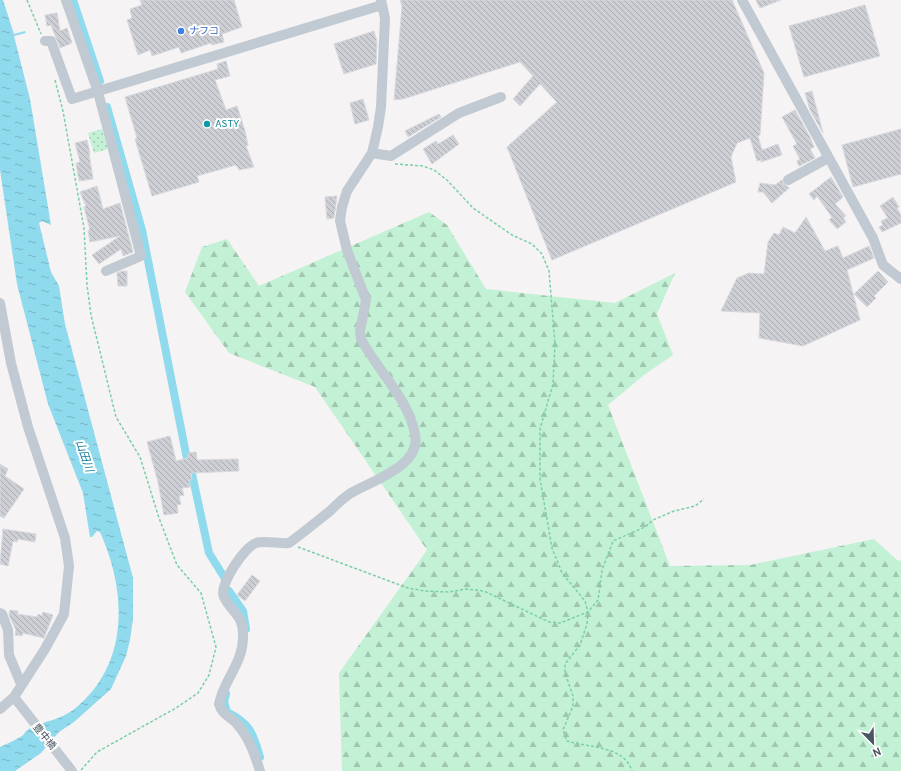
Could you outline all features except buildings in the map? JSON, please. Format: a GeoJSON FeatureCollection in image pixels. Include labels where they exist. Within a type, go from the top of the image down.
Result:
{"type":"FeatureCollection","features":[{"type":"Feature","properties":{"kind":"street"},"geometry":{"type":"LineString","coordinates":[[66,0],[98,92],[141,256],[106,271]]}},
{"type":"Feature","properties":{"kind":"street"},"geometry":{"type":"LineString","coordinates":[[742,0],[873,238],[883,265],[901,279]]}},
{"type":"Feature","properties":{"kind":"street"},"geometry":{"type":"LineString","coordinates":[[45,41],[51,41],[72,99],[382,2],[385,18],[380,107],[372,153],[347,191],[341,214],[342,234],[366,300],[360,331],[361,339],[390,382],[410,420],[416,435],[416,445],[412,454],[400,466],[350,494],[289,543],[279,544],[257,542],[246,549],[224,584],[222,592],[224,597],[238,614],[243,624],[244,637],[240,659],[224,686],[219,704],[225,716],[237,724],[244,735],[255,754],[260,771]]}},
{"type":"Feature","properties":{"kind":"street"},"geometry":{"type":"LineString","coordinates":[[372,153],[391,156],[459,113],[501,97]]}},
{"type":"Feature","properties":{"kind":"street"},"geometry":{"type":"LineString","coordinates":[[788,180],[828,158]]}},
{"type":"Feature","properties":{"kind":"street"},"geometry":{"type":"LineString","coordinates":[[0,302],[11,363],[26,420],[65,538],[69,566],[64,614],[45,649],[21,684],[15,700],[0,709]]}},
{"type":"Feature","properties":{"kind":"street"},"geometry":{"type":"LineString","coordinates":[[0,613],[2,614],[8,630],[9,655],[21,684]]}},
{"type":"Feature","properties":{"kind":"street","name":"豊中橋"},"geometry":{"type":"LineString","coordinates":[[15,700],[72,771]]}},
{"type":"Feature","properties":{"kind":"path"},"geometry":{"type":"LineString","coordinates":[[27,0],[45,41]]}},
{"type":"Feature","properties":{"kind":"path"},"geometry":{"type":"LineString","coordinates":[[55,80],[63,111],[84,228],[87,285],[92,315],[116,417],[140,456],[159,518],[177,565],[201,593],[216,647],[209,675],[198,693],[170,711],[97,752],[80,771]]}},
{"type":"Feature","properties":{"kind":"path"},"geometry":{"type":"LineString","coordinates":[[388,164],[423,166],[434,170],[447,180],[473,208],[512,235],[532,244],[542,254],[546,261],[550,278],[555,344],[553,384],[540,429],[540,479],[552,548],[562,573],[585,601],[588,612],[587,624],[580,645],[565,664],[565,673],[573,696],[573,706],[564,725],[564,737],[567,741],[573,743],[605,749],[620,754],[632,771]]}},
{"type":"Feature","properties":{"kind":"path"},"geometry":{"type":"LineString","coordinates":[[289,543],[408,588],[425,591],[449,592],[466,589],[484,591],[549,622],[560,623],[588,612],[598,600],[602,570],[613,541],[667,514],[695,506],[704,499]]}},
{"type":"Feature","properties":{"kind":"green space"},"geometry":{"type":"Polygon","coordinates":[[[102,129],[108,149],[94,153],[88,133],[102,129]]]}},
{"type":"Feature","properties":{"kind":"green space"},"geometry":{"type":"Polygon","coordinates":[[[429,212],[447,225],[486,289],[615,303],[675,273],[657,314],[673,355],[644,375],[608,405],[670,566],[750,565],[874,539],[897,560],[901,561],[901,771],[342,771],[339,673],[427,550],[315,387],[229,353],[185,292],[202,247],[227,239],[259,286],[429,212]]]}},
{"type":"Feature","properties":{"kind":"water","name":"山田川"},"geometry":{"type":"Polygon","coordinates":[[[0,0],[3,0],[14,34],[25,31],[26,33],[14,36],[30,99],[51,225],[42,221],[39,223],[51,272],[59,286],[65,324],[133,578],[133,619],[130,640],[126,656],[111,689],[74,722],[59,732],[41,753],[15,771],[0,771],[0,747],[22,736],[27,730],[68,713],[92,692],[105,672],[114,650],[118,627],[118,603],[115,579],[109,555],[100,532],[97,531],[92,537],[90,537],[83,493],[48,404],[17,284],[0,170],[0,0]]]}},
{"type":"Feature","properties":{"kind":"waterway"},"geometry":{"type":"LineString","coordinates":[[73,0],[100,81]]}},
{"type":"Feature","properties":{"kind":"waterway"},"geometry":{"type":"LineString","coordinates":[[107,107],[142,230],[186,454],[192,474],[209,553],[224,577]]}},
{"type":"Feature","properties":{"kind":"waterway"},"geometry":{"type":"LineString","coordinates":[[229,591],[243,611],[246,629]]}},
{"type":"Feature","properties":{"kind":"waterway"},"geometry":{"type":"LineString","coordinates":[[226,694],[224,702],[227,712],[241,720],[250,730],[260,757]]}},
{"type":"Feature","properties":{"kind":"place","name":"ナフコ"},"geometry":{"type":"Point","coordinates":[181,31]}},
{"type":"Feature","properties":{"kind":"place","name":"ASTY"},"geometry":{"type":"Point","coordinates":[207,124]}}]}
